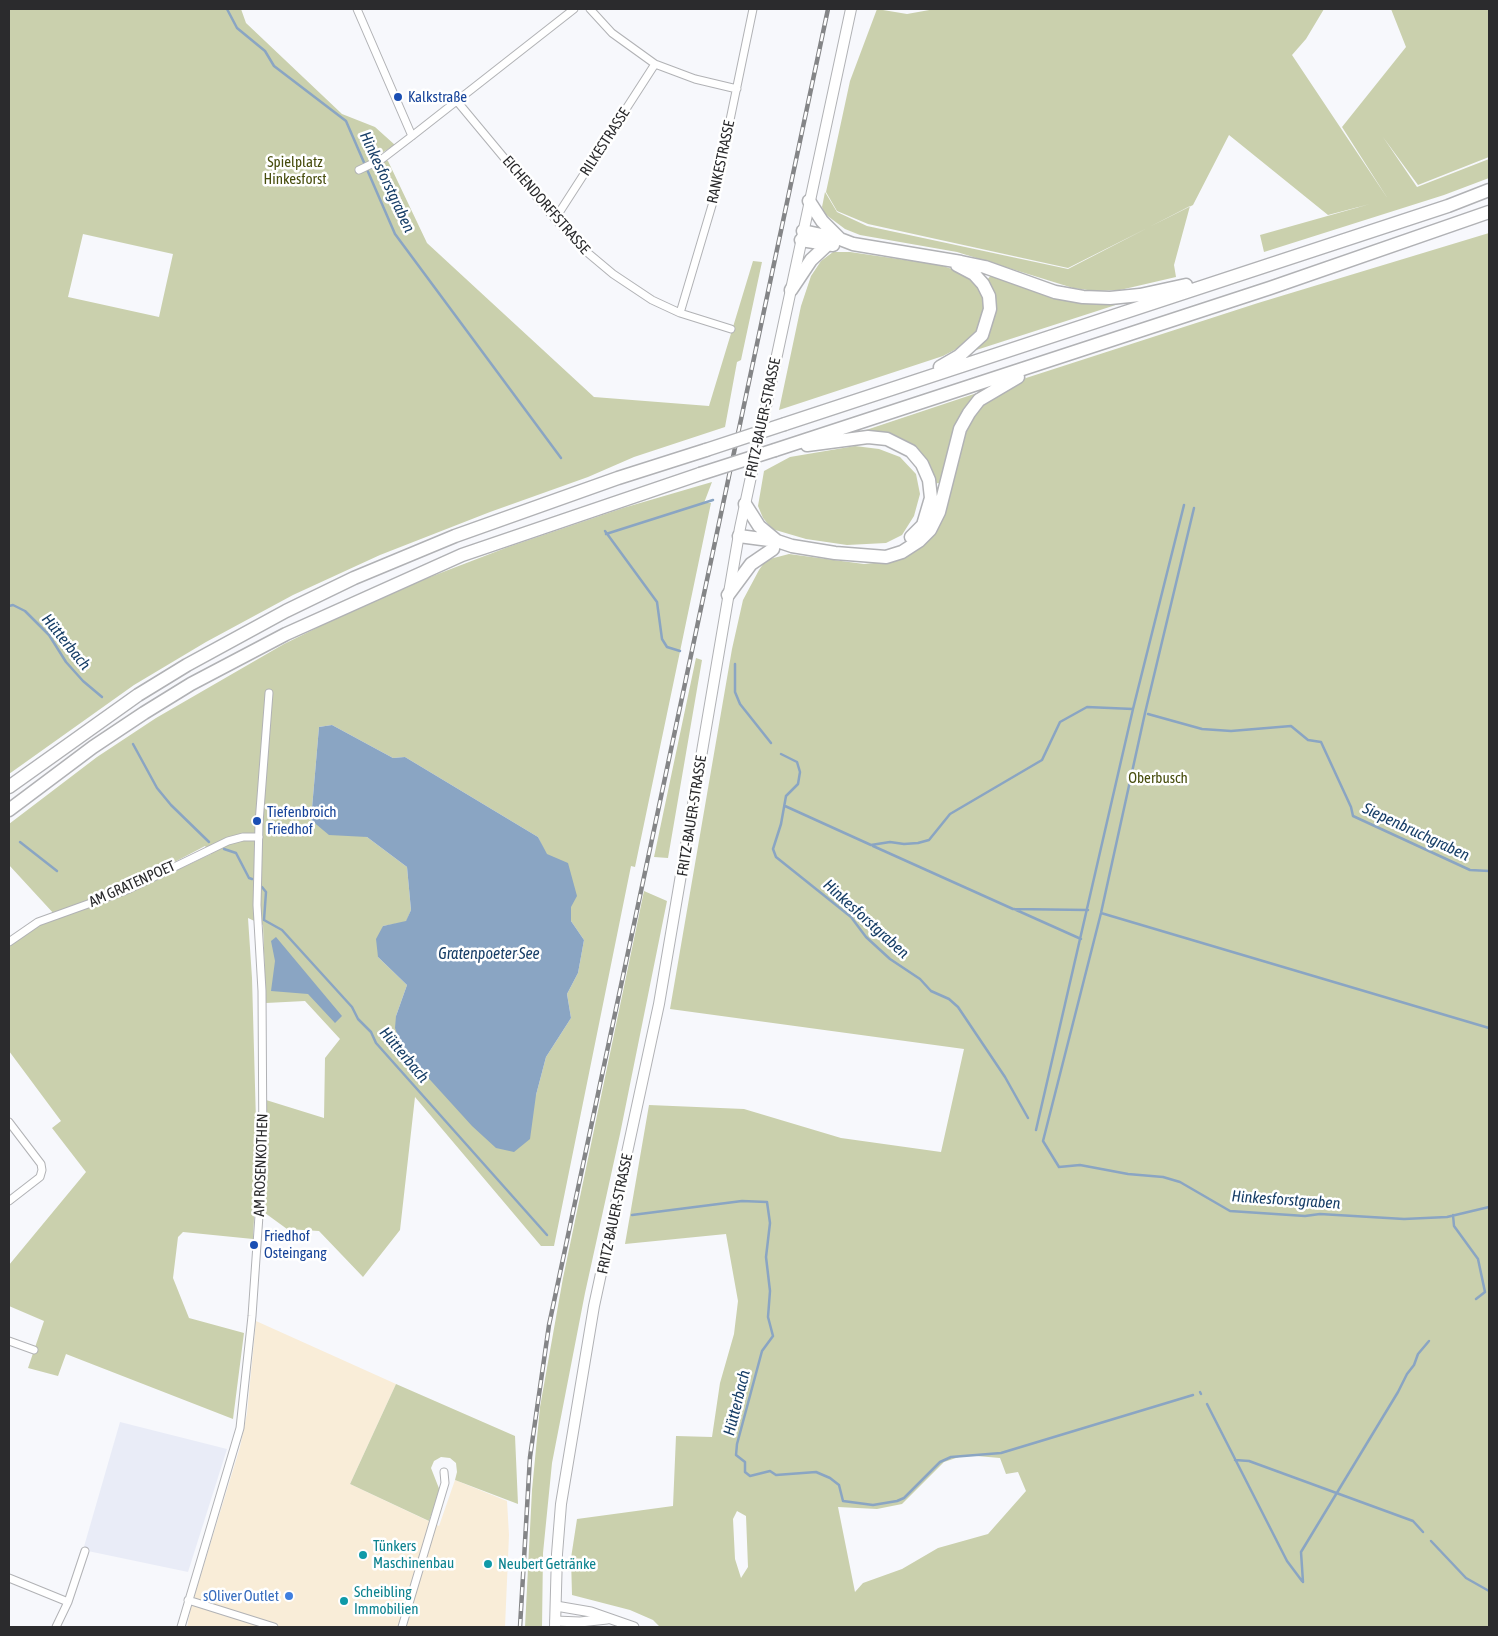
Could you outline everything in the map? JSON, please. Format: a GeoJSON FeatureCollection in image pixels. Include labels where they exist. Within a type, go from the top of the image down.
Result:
{"type":"FeatureCollection","features":[{"type":"Feature","properties":{"kind":"highway"},"geometry":{"type":"LineString","coordinates":[[9,787],[84,732],[138,695],[187,665],[286,611],[354,578],[456,536],[609,481],[1448,206],[1489,190]]}},
{"type":"Feature","properties":{"kind":"highway"},"geometry":{"type":"LineString","coordinates":[[809,201],[822,221],[840,238],[852,244]]}},
{"type":"Feature","properties":{"kind":"highway"},"geometry":{"type":"LineString","coordinates":[[9,810],[93,746],[191,684],[295,630],[462,555],[700,474],[1415,239],[1489,212]]}},
{"type":"Feature","properties":{"kind":"highway"},"geometry":{"type":"LineString","coordinates":[[802,236],[840,238]]}},
{"type":"Feature","properties":{"kind":"highway"},"geometry":{"type":"LineString","coordinates":[[802,236],[827,245],[852,244],[985,267],[1055,292],[1083,297],[1110,298],[1140,295],[1257,269]]}},
{"type":"Feature","properties":{"kind":"highway"},"geometry":{"type":"LineString","coordinates":[[791,290],[811,260],[827,245]]}},
{"type":"Feature","properties":{"kind":"highway"},"geometry":{"type":"LineString","coordinates":[[920,379],[959,356],[982,335],[988,322],[990,303],[983,284],[974,274],[943,260]]}},
{"type":"Feature","properties":{"kind":"highway"},"geometry":{"type":"LineString","coordinates":[[738,540],[866,556],[886,557],[902,552],[919,541],[930,530],[939,512],[960,429],[968,413],[979,400],[997,388],[1047,361]]}},
{"type":"Feature","properties":{"kind":"highway"},"geometry":{"type":"LineString","coordinates":[[775,450],[868,437],[887,439],[911,451],[922,464],[929,480],[931,498],[928,512],[922,525],[906,541],[900,545],[866,556]]}},
{"type":"Feature","properties":{"kind":"highway"},"geometry":{"type":"LineString","coordinates":[[746,504],[759,526],[775,545]]}},
{"type":"Feature","properties":{"kind":"highway"},"geometry":{"type":"LineString","coordinates":[[728,595],[751,564],[775,545]]}},
{"type":"Feature","properties":{"kind":"main road","name":"FRITZ-BAUER-STRASSE"},"geometry":{"type":"LineString","coordinates":[[555,1624],[557,1554],[568,1459],[594,1306],[660,995],[738,540],[851,9]]}},
{"type":"Feature","properties":{"kind":"street"},"geometry":{"type":"LineString","coordinates":[[357,9],[412,136]]}},
{"type":"Feature","properties":{"kind":"street"},"geometry":{"type":"LineString","coordinates":[[359,170],[382,159],[574,9]]}},
{"type":"Feature","properties":{"kind":"street"},"geometry":{"type":"LineString","coordinates":[[590,9],[612,33],[655,64],[695,79],[737,89]]}},
{"type":"Feature","properties":{"kind":"street","name":"RANKESTRASSE"},"geometry":{"type":"LineString","coordinates":[[680,313],[713,202],[753,9]]}},
{"type":"Feature","properties":{"kind":"street","name":"RILKESTRASSE"},"geometry":{"type":"LineString","coordinates":[[555,219],[655,64]]}},
{"type":"Feature","properties":{"kind":"street","name":"EICHENDORFFSTRASSE"},"geometry":{"type":"LineString","coordinates":[[456,100],[555,219],[582,248],[613,274],[652,300],[680,313],[731,329]]}},
{"type":"Feature","properties":{"kind":"street","name":"AM ROSENKOTHEN"},"geometry":{"type":"LineString","coordinates":[[180,1627],[240,1428],[252,1316],[263,1158],[262,991],[256,905],[269,693]]}},
{"type":"Feature","properties":{"kind":"street","name":"AM GRATENPOET"},"geometry":{"type":"LineString","coordinates":[[9,942],[38,922],[127,890],[228,841],[243,837],[259,837]]}},
{"type":"Feature","properties":{"kind":"street"},"geometry":{"type":"LineString","coordinates":[[9,1122],[41,1164],[42,1170],[40,1177],[9,1202]]}},
{"type":"Feature","properties":{"kind":"street"},"geometry":{"type":"LineString","coordinates":[[9,1341],[34,1350]]}},
{"type":"Feature","properties":{"kind":"street"},"geometry":{"type":"LineString","coordinates":[[402,1627],[445,1484],[444,1472]]}},
{"type":"Feature","properties":{"kind":"street"},"geometry":{"type":"LineString","coordinates":[[56,1627],[68,1602],[86,1551]]}},
{"type":"Feature","properties":{"kind":"street"},"geometry":{"type":"LineString","coordinates":[[9,1578],[68,1602]]}},
{"type":"Feature","properties":{"kind":"street"},"geometry":{"type":"LineString","coordinates":[[188,1600],[274,1627]]}},
{"type":"Feature","properties":{"kind":"street"},"geometry":{"type":"LineString","coordinates":[[556,1606],[591,1612],[634,1627]]}},
{"type":"Feature","properties":{"kind":"street"},"geometry":{"type":"LineString","coordinates":[[555,1624],[578,1625],[611,1618]]}},
{"type":"Feature","properties":{"kind":"shaded area"},"geometry":{"type":"Polygon","coordinates":[[[256,1321],[396,1384],[350,1484],[439,1526],[455,1480],[507,1501],[509,1535],[505,1627],[187,1627],[191,1607],[240,1447],[247,1413],[256,1321]]]}},
{"type":"Feature","properties":{"kind":"shaded area"},"geometry":{"type":"Polygon","coordinates":[[[120,1422],[227,1449],[188,1572],[83,1550],[120,1422]]]}},
{"type":"Feature","properties":{"kind":"green space","name":"Spielplatz Hinkesforst"},"geometry":{"type":"Polygon","coordinates":[[[9,9],[241,9],[246,23],[342,114],[375,127],[395,145],[380,154],[388,161],[427,243],[594,397],[709,406],[753,261],[762,262],[741,360],[737,362],[725,427],[634,457],[588,477],[490,512],[380,555],[293,595],[206,642],[134,685],[9,774],[9,9]],[[83,234],[68,297],[159,317],[173,254],[83,234]]]}},
{"type":"Feature","properties":{"kind":"green space"},"geometry":{"type":"Polygon","coordinates":[[[877,9],[907,14],[935,9],[1324,9],[1306,39],[1292,55],[1388,199],[1342,127],[1406,47],[1391,9],[1489,9],[1489,157],[1418,185],[1383,137],[1417,187],[1489,159],[1489,178],[1444,195],[1264,252],[1260,235],[1370,204],[1328,215],[1229,135],[1193,205],[1068,268],[868,224],[837,211],[826,192],[850,81],[877,9]]]}},
{"type":"Feature","properties":{"kind":"green space"},"geometry":{"type":"Polygon","coordinates":[[[825,192],[837,212],[867,226],[1068,269],[1190,206],[1174,265],[1176,277],[1120,290],[1095,291],[1073,288],[957,252],[860,235],[845,229],[825,214],[822,207],[825,192]]]}},
{"type":"Feature","properties":{"kind":"green space","name":"Oberbusch"},"geometry":{"type":"Polygon","coordinates":[[[1489,233],[1489,1627],[660,1627],[653,1620],[630,1610],[572,1595],[571,1558],[577,1519],[673,1506],[676,1436],[712,1437],[720,1383],[734,1334],[738,1301],[726,1234],[625,1244],[649,1105],[744,1109],[841,1138],[941,1152],[964,1049],[670,1009],[732,649],[743,600],[766,560],[789,554],[864,564],[885,562],[945,512],[964,436],[971,419],[980,407],[1008,386],[1026,378],[1258,303],[1489,233]],[[965,1455],[944,1462],[902,1504],[877,1509],[838,1507],[855,1592],[863,1583],[902,1569],[938,1548],[988,1534],[1026,1491],[1018,1472],[1006,1474],[1000,1458],[965,1455]],[[737,1511],[733,1519],[735,1559],[741,1578],[748,1567],[746,1516],[737,1511]]]}},
{"type":"Feature","properties":{"kind":"green space"},"geometry":{"type":"Polygon","coordinates":[[[833,252],[850,252],[940,265],[955,270],[967,276],[978,287],[984,302],[984,318],[975,335],[964,345],[943,356],[779,410],[801,306],[811,276],[821,261],[833,252]]]}},
{"type":"Feature","properties":{"kind":"green space"},"geometry":{"type":"Polygon","coordinates":[[[993,273],[1125,302],[967,353],[986,335],[987,280],[993,273]]]}},
{"type":"Feature","properties":{"kind":"green space"},"geometry":{"type":"Polygon","coordinates":[[[986,390],[970,404],[944,482],[933,484],[929,468],[919,450],[901,440],[854,434],[986,390]]]}},
{"type":"Feature","properties":{"kind":"green space"},"geometry":{"type":"Polygon","coordinates":[[[855,446],[879,449],[900,457],[916,474],[920,494],[914,516],[902,535],[886,543],[847,545],[806,539],[772,529],[763,518],[758,506],[764,471],[790,457],[855,446]]]}},
{"type":"Feature","properties":{"kind":"green space"},"geometry":{"type":"Polygon","coordinates":[[[712,482],[704,503],[711,503],[635,867],[631,866],[554,1246],[541,1246],[415,1097],[400,1230],[363,1277],[319,1231],[287,1229],[265,1213],[266,1100],[324,1118],[325,1058],[340,1039],[305,1001],[266,1003],[263,925],[248,918],[252,978],[257,1158],[253,1239],[183,1232],[178,1237],[173,1278],[189,1318],[244,1333],[233,1419],[66,1354],[58,1376],[28,1368],[44,1321],[9,1306],[9,1265],[86,1172],[52,1128],[61,1121],[9,1051],[9,946],[40,925],[128,893],[211,854],[205,846],[127,887],[55,915],[9,865],[9,824],[97,757],[156,718],[284,644],[417,582],[508,547],[623,508],[712,482]],[[332,725],[319,727],[311,820],[367,837],[407,867],[411,910],[406,922],[383,926],[378,957],[407,985],[396,1016],[536,1095],[546,1057],[571,1018],[567,994],[578,973],[584,940],[571,921],[571,907],[538,837],[405,757],[393,758],[332,725]]]}},
{"type":"Feature","properties":{"kind":"green space"},"geometry":{"type":"Polygon","coordinates":[[[696,658],[702,660],[668,858],[654,857],[696,658]]]}},
{"type":"Feature","properties":{"kind":"green space"},"geometry":{"type":"Polygon","coordinates":[[[644,891],[667,901],[620,1134],[585,1293],[552,1463],[543,1553],[542,1627],[525,1627],[532,1490],[540,1407],[563,1278],[644,891]]]}},
{"type":"Feature","properties":{"kind":"green space"},"geometry":{"type":"Polygon","coordinates":[[[396,1384],[515,1436],[518,1504],[455,1480],[457,1472],[456,1463],[450,1458],[441,1457],[434,1461],[431,1468],[440,1491],[429,1521],[350,1484],[396,1384]]]}},
{"type":"Feature","properties":{"kind":"water","name":"Gratenpoeter See"},"geometry":{"type":"Polygon","coordinates":[[[332,725],[393,758],[405,757],[538,837],[547,854],[568,863],[577,896],[571,907],[571,921],[584,940],[578,973],[567,994],[571,1018],[546,1057],[536,1095],[530,1139],[514,1152],[496,1148],[472,1126],[402,1049],[395,1028],[396,1016],[407,985],[378,957],[376,939],[383,926],[406,921],[411,910],[407,867],[367,837],[329,835],[311,820],[319,727],[332,725]]]}},
{"type":"Feature","properties":{"kind":"water"},"geometry":{"type":"Polygon","coordinates":[[[276,937],[342,1016],[335,1023],[308,994],[271,991],[275,961],[271,941],[276,937]]]}},
{"type":"Feature","properties":{"kind":"waterway","name":"Hinkesforstgraben"},"geometry":{"type":"LineString","coordinates":[[227,9],[237,28],[265,51],[274,66],[346,121],[395,234],[561,458]]}},
{"type":"Feature","properties":{"kind":"waterway"},"geometry":{"type":"LineString","coordinates":[[606,534],[713,500]]}},
{"type":"Feature","properties":{"kind":"waterway"},"geometry":{"type":"LineString","coordinates":[[1036,1130],[1133,709],[1184,505]]}},
{"type":"Feature","properties":{"kind":"waterway"},"geometry":{"type":"LineString","coordinates":[[1194,508],[1145,713],[1101,913],[1043,1141],[1059,1167],[1080,1165],[1128,1174],[1163,1177],[1180,1182],[1230,1211],[1305,1216],[1320,1214],[1404,1219],[1447,1217],[1489,1207]]}},
{"type":"Feature","properties":{"kind":"waterway","name":"Hinkesforstgraben"},"geometry":{"type":"LineString","coordinates":[[605,531],[657,602],[662,639],[667,647],[680,651]]}},
{"type":"Feature","properties":{"kind":"waterway","name":"Hütterbach"},"geometry":{"type":"LineString","coordinates":[[9,606],[13,605],[25,611],[49,635],[66,662],[83,681],[102,697]]}},
{"type":"Feature","properties":{"kind":"waterway","name":"Hinkesforstgraben"},"geometry":{"type":"LineString","coordinates":[[735,664],[735,692],[740,704],[771,743]]}},
{"type":"Feature","properties":{"kind":"waterway","name":"Siepenbruchgraben"},"geometry":{"type":"LineString","coordinates":[[785,806],[871,845],[890,842],[918,843],[929,840],[950,814],[1042,760],[1060,722],[1087,707],[1133,709]]}},
{"type":"Feature","properties":{"kind":"waterway","name":"Siepenbruchgraben"},"geometry":{"type":"LineString","coordinates":[[1148,714],[1202,729],[1231,731],[1291,726],[1308,740],[1321,742],[1351,807],[1353,816],[1470,870],[1489,871]]}},
{"type":"Feature","properties":{"kind":"waterway","name":"Hütterbach"},"geometry":{"type":"LineString","coordinates":[[133,744],[157,788],[171,805],[209,842]]}},
{"type":"Feature","properties":{"kind":"waterway","name":"Hinkesforstgraben"},"geometry":{"type":"LineString","coordinates":[[781,754],[797,762],[800,772],[798,784],[786,796],[781,824],[773,849],[776,857],[851,917],[866,937],[890,959],[920,979],[931,991],[949,999],[958,1007],[1005,1077],[1028,1118]]}},
{"type":"Feature","properties":{"kind":"waterway"},"geometry":{"type":"LineString","coordinates":[[20,842],[57,871]]}},
{"type":"Feature","properties":{"kind":"waterway"},"geometry":{"type":"LineString","coordinates":[[873,846],[1013,909],[1088,910]]}},
{"type":"Feature","properties":{"kind":"waterway","name":"Hütterbach"},"geometry":{"type":"LineString","coordinates":[[224,849],[236,853],[249,878],[252,879]]}},
{"type":"Feature","properties":{"kind":"waterway","name":"Hütterbach"},"geometry":{"type":"LineString","coordinates":[[262,887],[266,892],[264,920],[282,930],[352,1007],[358,1019],[371,1032],[376,1043],[547,1235]]}},
{"type":"Feature","properties":{"kind":"waterway"},"geometry":{"type":"LineString","coordinates":[[1014,909],[1081,939]]}},
{"type":"Feature","properties":{"kind":"waterway"},"geometry":{"type":"LineString","coordinates":[[1101,913],[1489,1028]]}},
{"type":"Feature","properties":{"kind":"waterway","name":"Hütterbach"},"geometry":{"type":"LineString","coordinates":[[632,1215],[742,1201],[767,1202],[770,1223],[766,1257],[770,1291],[768,1317],[773,1336],[762,1351],[737,1444],[736,1455],[745,1462],[745,1472],[750,1476],[770,1471],[776,1475],[816,1472],[830,1478],[839,1485],[843,1501],[873,1505],[897,1501],[904,1498],[940,1462],[951,1457],[1001,1453],[1193,1395]]}},
{"type":"Feature","properties":{"kind":"waterway"},"geometry":{"type":"LineString","coordinates":[[1453,1215],[1454,1226],[1478,1259],[1485,1292],[1476,1299]]}},
{"type":"Feature","properties":{"kind":"waterway"},"geometry":{"type":"LineString","coordinates":[[1303,1582],[1301,1552],[1414,1365],[1418,1354],[1429,1341]]}},
{"type":"Feature","properties":{"kind":"waterway"},"geometry":{"type":"LineString","coordinates":[[1207,1404],[1287,1561],[1302,1581]]}},
{"type":"Feature","properties":{"kind":"waterway"},"geometry":{"type":"LineString","coordinates":[[1235,1460],[1249,1461],[1413,1521],[1423,1532]]}},
{"type":"Feature","properties":{"kind":"waterway"},"geometry":{"type":"LineString","coordinates":[[1431,1541],[1466,1578],[1489,1591]]}},
{"type":"Feature","properties":{"kind":"railway"},"geometry":{"type":"LineString","coordinates":[[520,1627],[530,1457],[549,1325],[828,9]]}},
{"type":"Feature","properties":{"kind":"place","name":"Kalkstraße"},"geometry":{"type":"Point","coordinates":[398,97]}},
{"type":"Feature","properties":{"kind":"place","name":"Tiefenbroich Friedhof"},"geometry":{"type":"Point","coordinates":[257,821]}},
{"type":"Feature","properties":{"kind":"place","name":"Friedhof Osteingang"},"geometry":{"type":"Point","coordinates":[254,1245]}},
{"type":"Feature","properties":{"kind":"place","name":"Tünkers Maschinenbau"},"geometry":{"type":"Point","coordinates":[363,1555]}},
{"type":"Feature","properties":{"kind":"place","name":"Neubert Getränke"},"geometry":{"type":"Point","coordinates":[488,1564]}},
{"type":"Feature","properties":{"kind":"place","name":"sOliver Outlet"},"geometry":{"type":"Point","coordinates":[289,1596]}},
{"type":"Feature","properties":{"kind":"place","name":"Scheibling Immobilien"},"geometry":{"type":"Point","coordinates":[344,1601]}}]}
